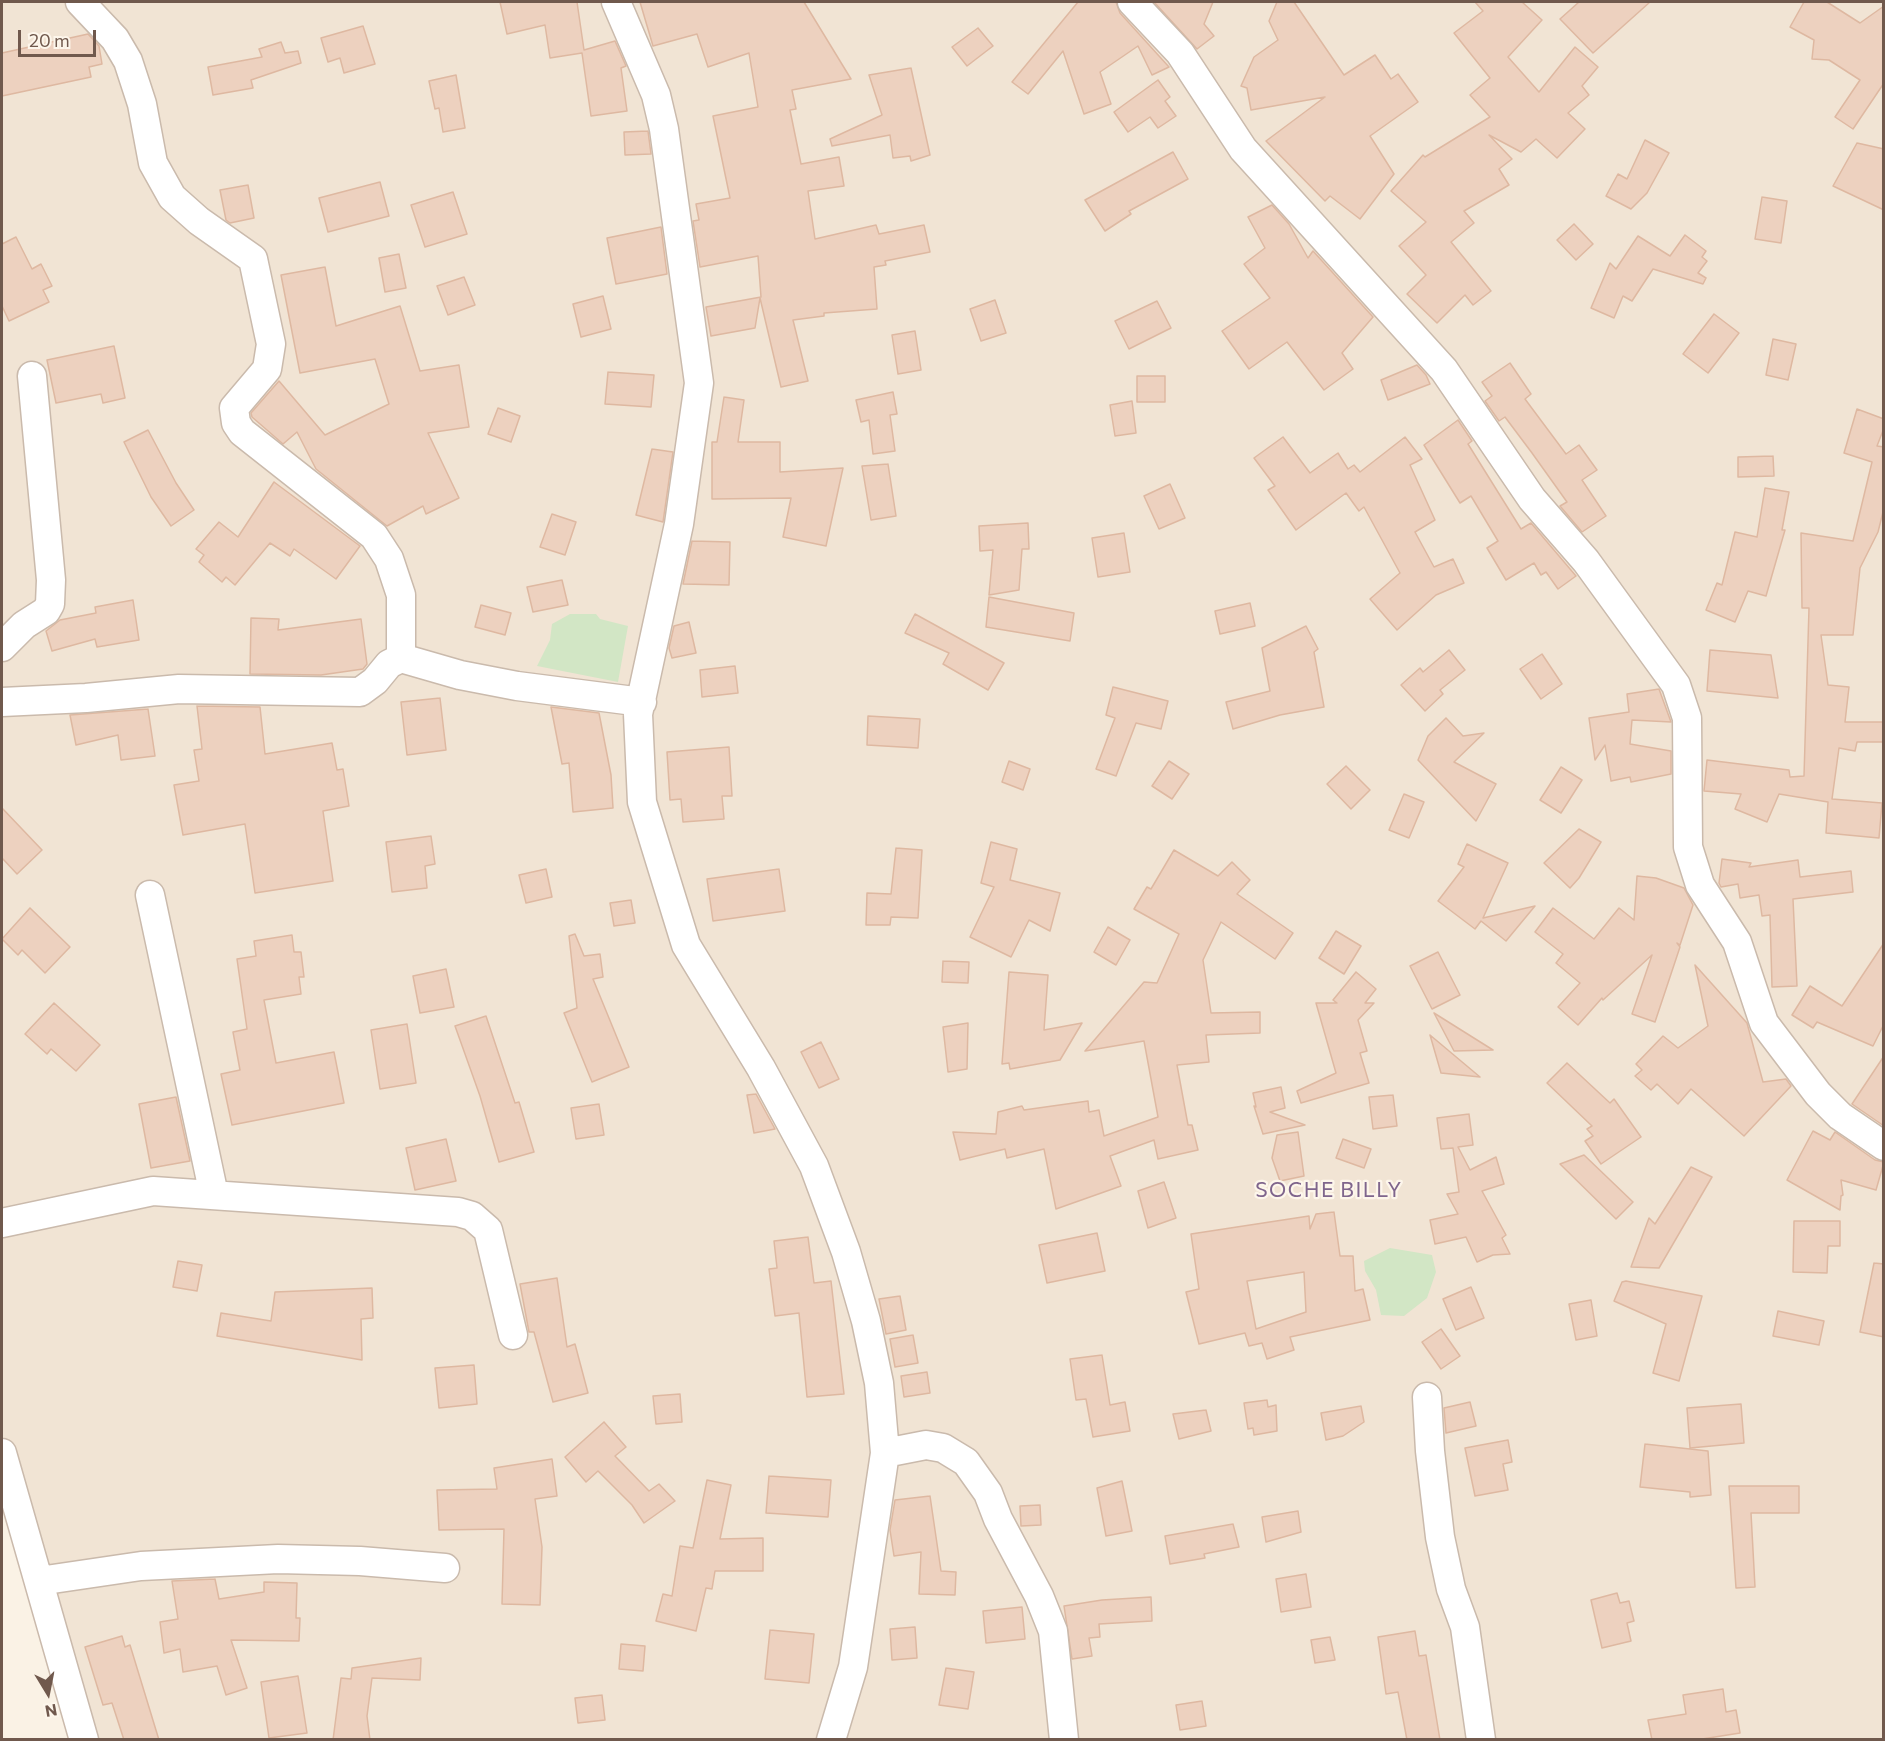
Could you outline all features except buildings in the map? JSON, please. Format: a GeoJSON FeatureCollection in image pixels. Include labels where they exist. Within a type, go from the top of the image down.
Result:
{"type":"FeatureCollection","features":[{"type":"Feature","properties":{"kind":"street"},"geometry":{"type":"LineString","coordinates":[[80,2],[115,39],[128,61],[142,104],[153,163],[172,197],[199,221],[253,259],[271,344],[267,369],[234,408],[236,423],[242,432],[374,536],[389,559],[401,595],[401,657]]}},
{"type":"Feature","properties":{"kind":"street"},"geometry":{"type":"LineString","coordinates":[[616,2],[656,95],[664,129],[699,384],[679,524],[638,714],[642,802],[686,945],[697,967],[761,1068],[814,1166],[846,1252],[866,1321],[879,1383],[885,1453],[853,1667],[831,1740]]}},
{"type":"Feature","properties":{"kind":"street"},"geometry":{"type":"LineString","coordinates":[[1132,2],[1180,53],[1244,149],[1444,370],[1532,499],[1586,561],[1676,686],[1688,718],[1688,847],[1700,885],[1737,942],[1764,1023],[1818,1094],[1839,1116],[1884,1146]]}},
{"type":"Feature","properties":{"kind":"street"},"geometry":{"type":"LineString","coordinates":[[2,647],[24,625],[46,611],[51,595],[32,376]]}},
{"type":"Feature","properties":{"kind":"street"},"geometry":{"type":"LineString","coordinates":[[2,702],[86,698],[179,689],[360,692],[375,681],[389,664],[401,657],[460,675],[517,686],[642,702]]}},
{"type":"Feature","properties":{"kind":"street"},"geometry":{"type":"LineString","coordinates":[[150,895],[214,1195]]}},
{"type":"Feature","properties":{"kind":"street"},"geometry":{"type":"LineString","coordinates":[[2,1223],[153,1191],[458,1212],[472,1216],[489,1230],[513,1335]]}},
{"type":"Feature","properties":{"kind":"street"},"geometry":{"type":"LineString","coordinates":[[1427,1397],[1430,1451],[1440,1537],[1451,1589],[1465,1627],[1480,1740]]}},
{"type":"Feature","properties":{"kind":"street"},"geometry":{"type":"LineString","coordinates":[[885,1453],[926,1445],[943,1448],[966,1462],[988,1493],[998,1519],[1039,1596],[1053,1631],[1064,1740]]}},
{"type":"Feature","properties":{"kind":"street"},"geometry":{"type":"LineString","coordinates":[[2,1453],[84,1740]]}},
{"type":"Feature","properties":{"kind":"street"},"geometry":{"type":"LineString","coordinates":[[39,1581],[141,1566],[278,1559],[360,1561],[445,1568]]}},
{"type":"Feature","properties":{"kind":"shaded area"},"geometry":{"type":"Polygon","coordinates":[[[2,2],[1883,2],[1883,1739],[80,1739],[2,1432],[2,2]]]}},
{"type":"Feature","properties":{"kind":"green space"},"geometry":{"type":"Polygon","coordinates":[[[570,614],[596,614],[600,619],[628,626],[618,682],[537,666],[550,640],[552,624],[570,614]]]}},
{"type":"Feature","properties":{"kind":"green space"},"geometry":{"type":"Polygon","coordinates":[[[1390,1248],[1432,1255],[1436,1272],[1427,1298],[1404,1316],[1381,1315],[1376,1290],[1365,1271],[1364,1261],[1390,1248]]]}},
{"type":"Feature","properties":{"kind":"district","name":"SOCHE BILLY"},"geometry":{"type":"Point","coordinates":[1329,1190]}}]}
